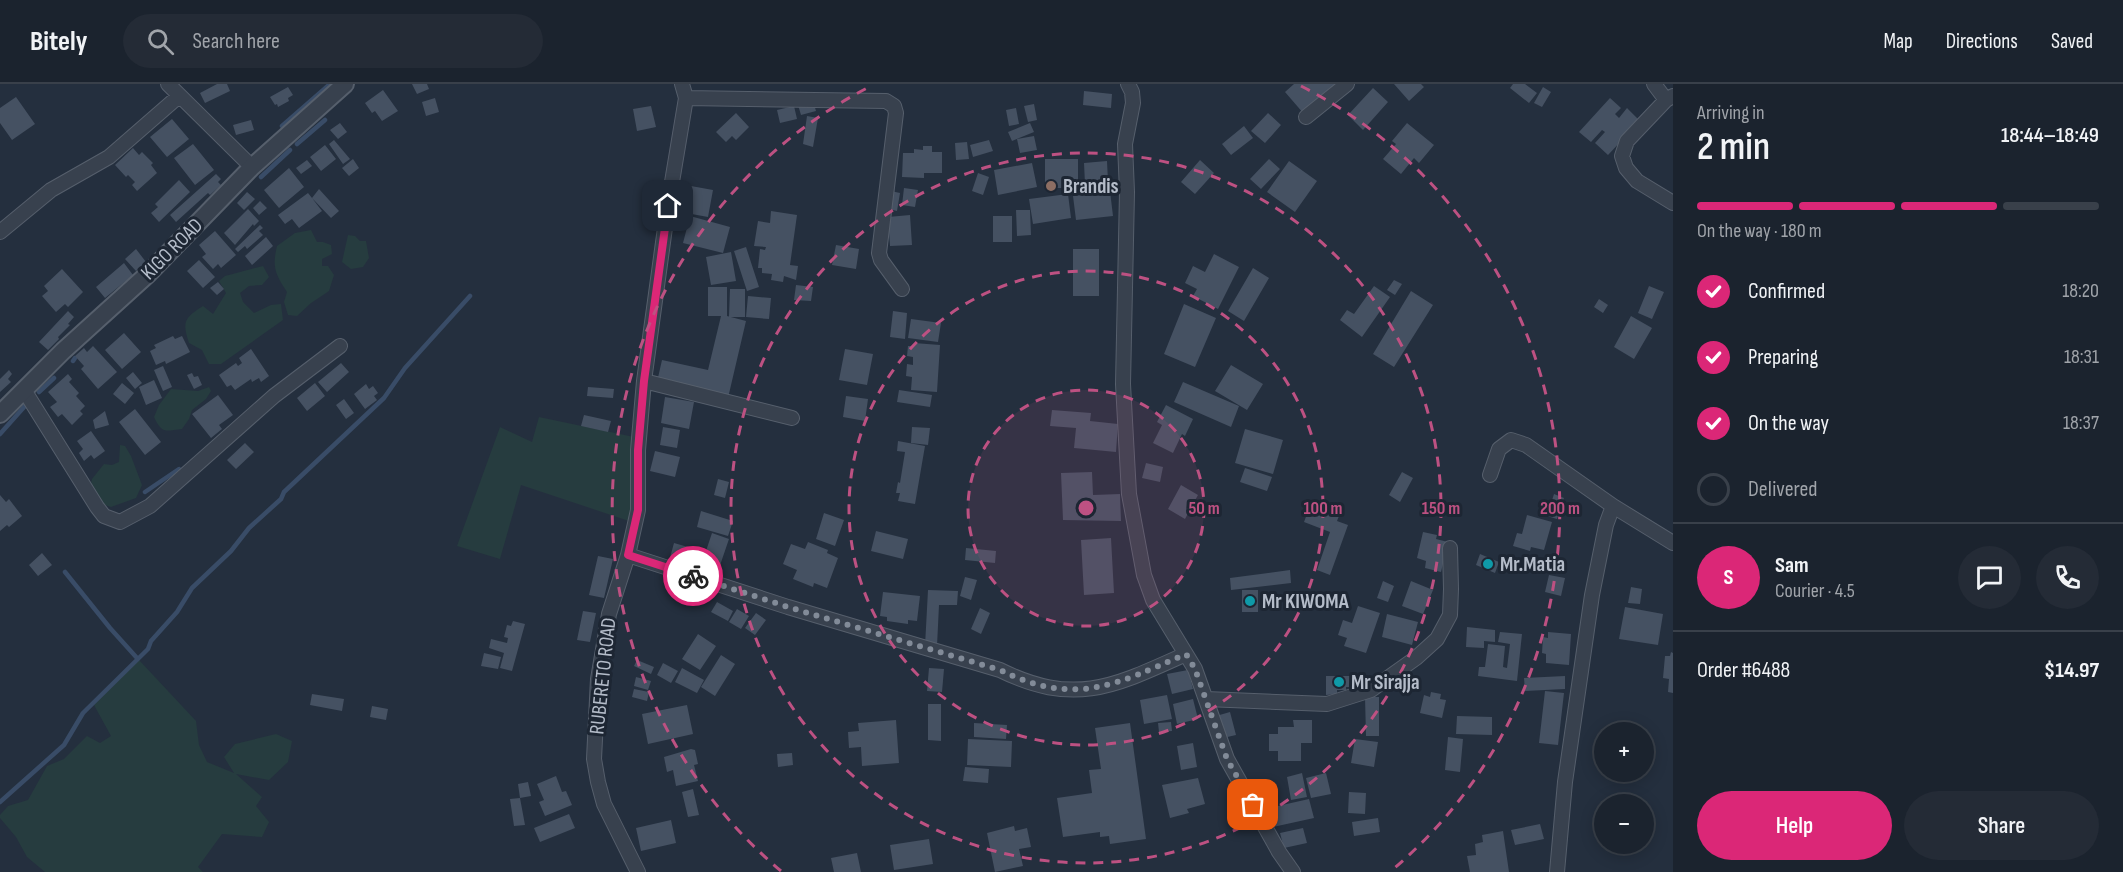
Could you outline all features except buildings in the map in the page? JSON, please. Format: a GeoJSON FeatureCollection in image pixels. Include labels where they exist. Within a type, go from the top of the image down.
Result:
{"type":"FeatureCollection","features":[{"type":"Feature","properties":{"kind":"street"},"geometry":{"type":"LineString","coordinates":[[168,84],[252,166]]}},
{"type":"Feature","properties":{"kind":"street","name":"KIGO ROAD"},"geometry":{"type":"LineString","coordinates":[[0,414],[148,274],[252,166],[345,84]]}},
{"type":"Feature","properties":{"kind":"street","name":"RUBERETO ROAD"},"geometry":{"type":"LineString","coordinates":[[638,872],[604,804],[594,759],[598,680],[609,614],[628,555],[638,510],[638,450],[644,381],[668,206],[687,98],[682,84]]}},
{"type":"Feature","properties":{"kind":"street"},"geometry":{"type":"LineString","coordinates":[[1128,84],[1132,92],[1133,103],[1125,144],[1127,192],[1123,384],[1130,494],[1144,575],[1153,600],[1195,669],[1227,759],[1278,852],[1293,872]]}},
{"type":"Feature","properties":{"kind":"street"},"geometry":{"type":"LineString","coordinates":[[1306,117],[1347,84]]}},
{"type":"Feature","properties":{"kind":"street"},"geometry":{"type":"LineString","coordinates":[[1654,84],[1670,98],[1627,141],[1622,156],[1626,168],[1637,181],[1673,203]]}},
{"type":"Feature","properties":{"kind":"street"},"geometry":{"type":"LineString","coordinates":[[0,232],[46,194],[109,157],[179,96]]}},
{"type":"Feature","properties":{"kind":"street"},"geometry":{"type":"LineString","coordinates":[[687,98],[886,101],[894,106],[896,113],[879,253],[881,260],[902,289]]}},
{"type":"Feature","properties":{"kind":"street"},"geometry":{"type":"LineString","coordinates":[[24,390],[97,507],[104,516],[120,522],[150,506],[274,396],[340,346]]}},
{"type":"Feature","properties":{"kind":"street"},"geometry":{"type":"LineString","coordinates":[[644,381],[792,418]]}},
{"type":"Feature","properties":{"kind":"street"},"geometry":{"type":"LineString","coordinates":[[1490,475],[1499,449],[1511,440],[1526,445],[1613,506],[1673,543]]}},
{"type":"Feature","properties":{"kind":"street"},"geometry":{"type":"LineString","coordinates":[[1557,872],[1565,782],[1592,595],[1606,525],[1613,506]]}},
{"type":"Feature","properties":{"kind":"street"},"geometry":{"type":"LineString","coordinates":[[1206,699],[1327,704],[1371,690],[1416,658],[1437,639],[1450,615],[1450,548]]}},
{"type":"Feature","properties":{"kind":"street"},"geometry":{"type":"LineString","coordinates":[[628,555],[788,607],[1000,670],[1020,680],[1052,689],[1073,690],[1107,686],[1127,680],[1186,654]]}},
{"type":"Feature","properties":{"kind":"green space"},"geometry":{"type":"Polygon","coordinates":[[[311,230],[317,242],[331,245],[332,254],[322,259],[322,266],[328,266],[334,275],[329,291],[297,316],[288,315],[284,302],[287,292],[277,275],[275,265],[277,246],[295,233],[311,230]]]}},
{"type":"Feature","properties":{"kind":"green space"},"geometry":{"type":"Polygon","coordinates":[[[348,235],[355,236],[360,241],[366,241],[369,258],[363,267],[351,269],[342,262],[348,235]]]}},
{"type":"Feature","properties":{"kind":"green space"},"geometry":{"type":"Polygon","coordinates":[[[263,266],[269,277],[262,285],[249,286],[240,293],[243,302],[254,313],[271,305],[281,304],[283,320],[221,364],[209,364],[202,350],[189,343],[185,325],[188,317],[203,306],[213,314],[226,293],[219,281],[225,276],[263,266]]]}},
{"type":"Feature","properties":{"kind":"green space"},"geometry":{"type":"Polygon","coordinates":[[[209,387],[211,391],[206,399],[192,410],[182,429],[168,431],[159,426],[154,417],[159,405],[171,389],[198,391],[209,387]]]}},
{"type":"Feature","properties":{"kind":"green space"},"geometry":{"type":"Polygon","coordinates":[[[539,417],[634,437],[634,500],[629,521],[521,485],[500,559],[457,546],[500,427],[532,442],[539,417]]]}},
{"type":"Feature","properties":{"kind":"green space"},"geometry":{"type":"Polygon","coordinates":[[[120,445],[125,446],[131,456],[142,485],[136,498],[111,507],[102,504],[91,484],[92,479],[104,464],[112,465],[119,462],[120,445]]]}},
{"type":"Feature","properties":{"kind":"green space"},"geometry":{"type":"Polygon","coordinates":[[[139,660],[196,721],[199,745],[207,762],[234,773],[224,757],[235,744],[276,734],[292,741],[288,762],[269,780],[236,774],[262,797],[256,806],[269,822],[262,837],[222,834],[198,867],[203,872],[45,872],[27,857],[0,815],[8,806],[28,800],[47,766],[64,759],[87,736],[100,743],[111,736],[94,705],[139,660]]]}},
{"type":"Feature","properties":{"kind":"waterway"},"geometry":{"type":"LineString","coordinates":[[282,126],[330,84]]}},
{"type":"Feature","properties":{"kind":"waterway"},"geometry":{"type":"LineString","coordinates":[[297,144],[325,120]]}},
{"type":"Feature","properties":{"kind":"waterway"},"geometry":{"type":"LineString","coordinates":[[261,177],[290,150]]}},
{"type":"Feature","properties":{"kind":"waterway"},"geometry":{"type":"LineString","coordinates":[[0,802],[64,745],[83,713],[148,649],[151,641],[177,612],[192,588],[231,551],[249,528],[281,499],[284,492],[384,398],[405,368],[470,296]]}},
{"type":"Feature","properties":{"kind":"waterway"},"geometry":{"type":"LineString","coordinates":[[39,392],[54,378]]}},
{"type":"Feature","properties":{"kind":"waterway"},"geometry":{"type":"LineString","coordinates":[[0,434],[25,406]]}},
{"type":"Feature","properties":{"kind":"waterway"},"geometry":{"type":"LineString","coordinates":[[145,492],[179,469]]}},
{"type":"Feature","properties":{"kind":"waterway"},"geometry":{"type":"LineString","coordinates":[[65,572],[137,658]]}},
{"type":"Feature","properties":{"kind":"way so far"},"geometry":{"type":"LineString","coordinates":[[693,576],[788,607],[1000,670],[1020,680],[1052,689],[1073,690],[1107,686],[1127,680],[1186,654],[1195,669],[1227,759],[1253,805]]}},
{"type":"Feature","properties":{"kind":"place","name":"Brandis"},"geometry":{"type":"Point","coordinates":[1051,186]}},
{"type":"Feature","properties":{"kind":"place","name":"Mr.Matia"},"geometry":{"type":"Point","coordinates":[1488,564]}},
{"type":"Feature","properties":{"kind":"place","name":"Mr KIWOMA"},"geometry":{"type":"Point","coordinates":[1250,601]}},
{"type":"Feature","properties":{"kind":"place","name":"Mr Sirajja"},"geometry":{"type":"Point","coordinates":[1339,682]}},
{"type":"Feature","properties":{"kind":"route"},"geometry":{"type":"LineString","coordinates":[[668,206],[644,381],[638,450],[638,510],[628,555],[693,576]]}}]}
